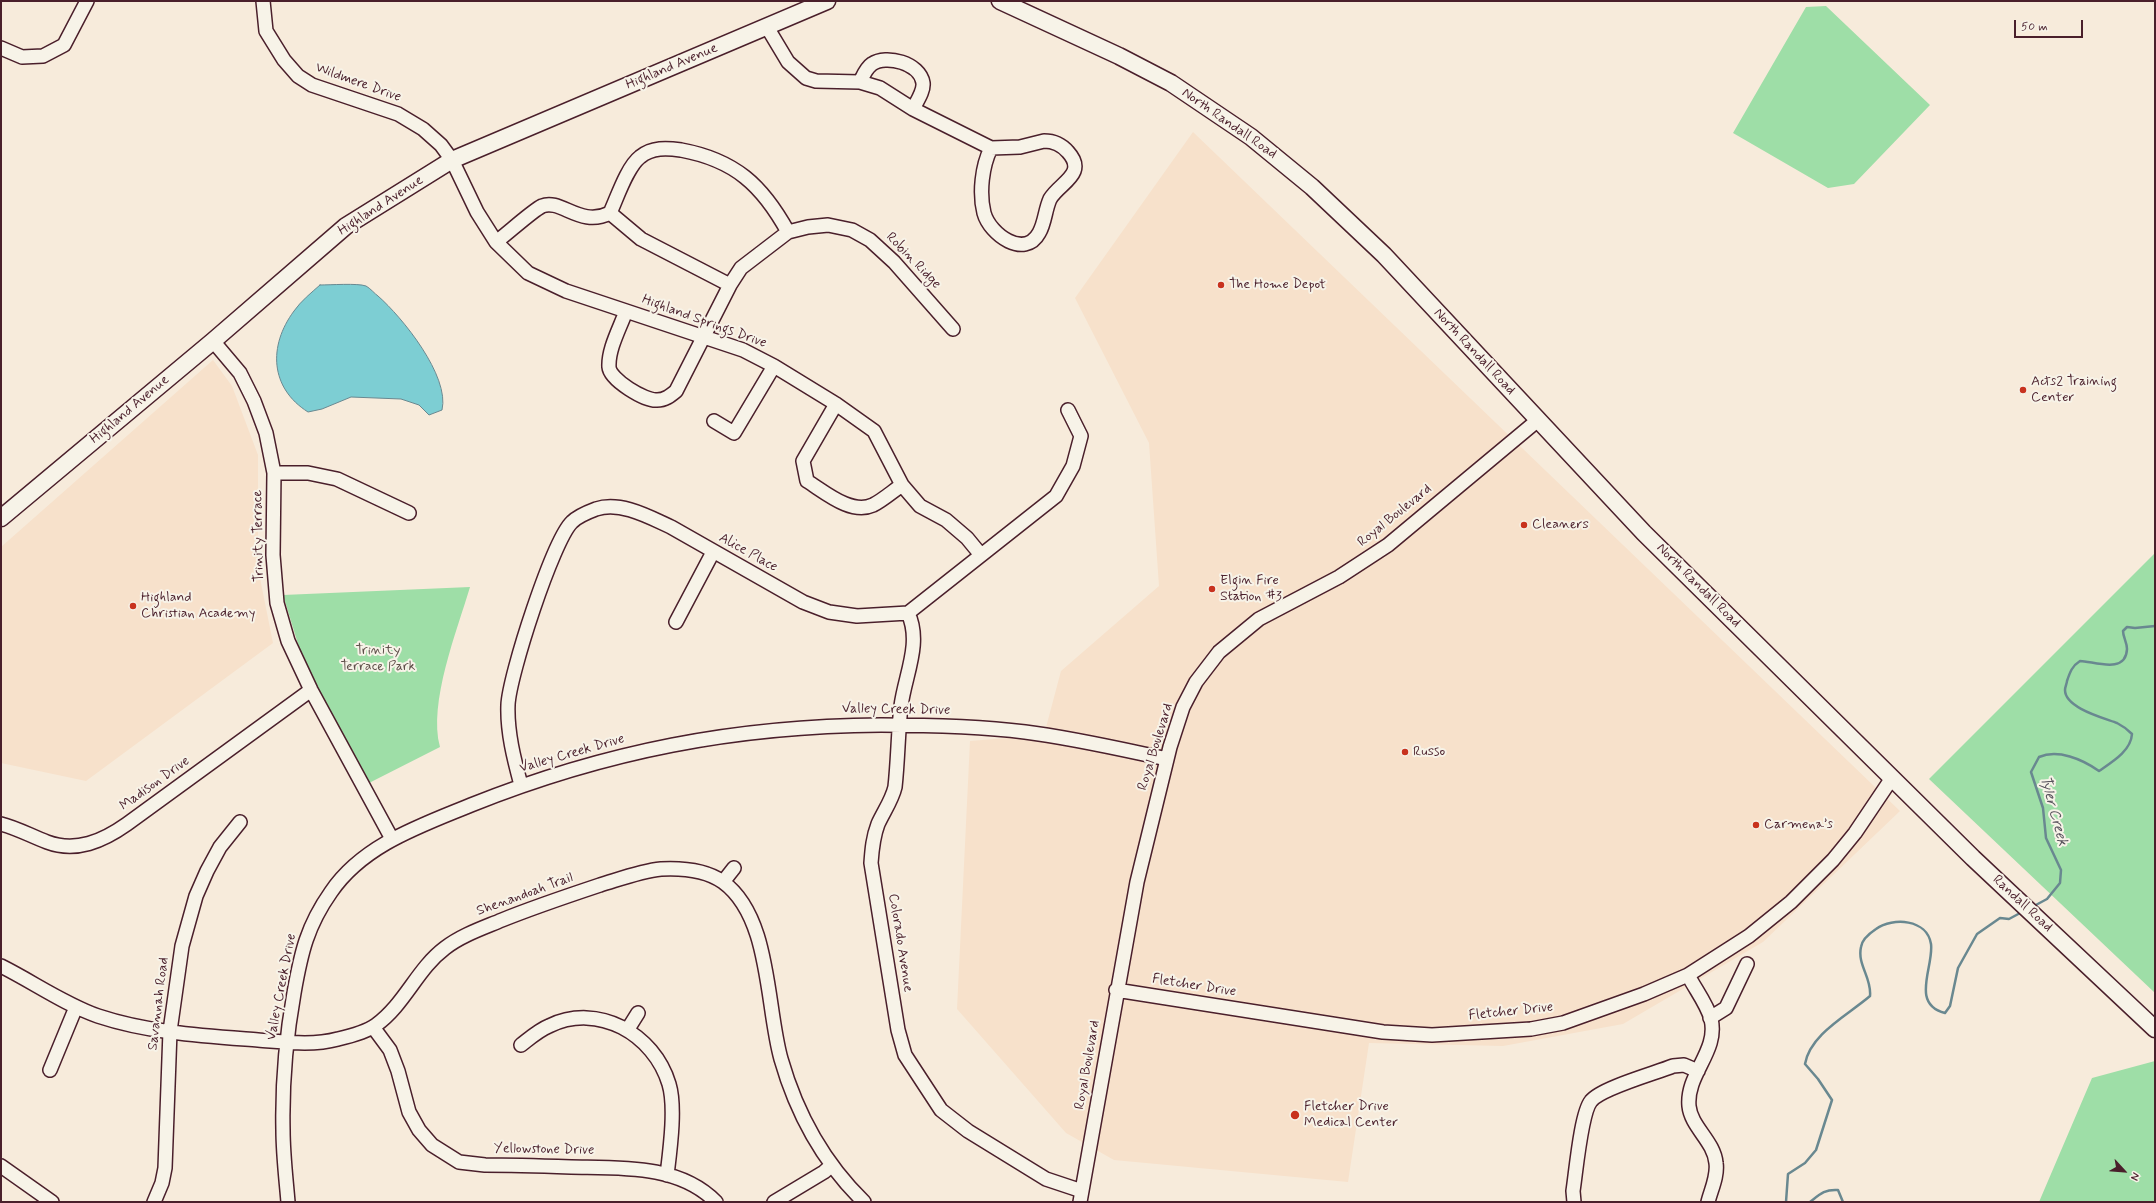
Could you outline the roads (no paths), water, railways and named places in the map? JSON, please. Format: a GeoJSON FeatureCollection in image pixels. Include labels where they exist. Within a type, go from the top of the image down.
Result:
{"type":"FeatureCollection","features":[{"type":"Feature","properties":{"kind":"main road","name":"Highland Avenue"},"geometry":{"type":"LineString","coordinates":[[1,518],[213,341],[346,226],[452,160],[827,1]]}},
{"type":"Feature","properties":{"kind":"main road","name":"North Randall Road"},"geometry":{"type":"LineString","coordinates":[[1000,1],[1172,83],[1251,137],[1312,187],[1384,255],[1644,533],[1892,778]]}},
{"type":"Feature","properties":{"kind":"main road","name":"Randall Road"},"geometry":{"type":"LineString","coordinates":[[1892,778],[1973,858],[2155,1029]]}},
{"type":"Feature","properties":{"kind":"street"},"geometry":{"type":"LineString","coordinates":[[1,48],[22,57],[43,56],[64,45],[87,1]]}},
{"type":"Feature","properties":{"kind":"street","name":"Wildmere Drive"},"geometry":{"type":"LineString","coordinates":[[263,1],[266,31],[284,60],[298,76],[312,85],[407,119],[442,145],[452,160]]}},
{"type":"Feature","properties":{"kind":"street"},"geometry":{"type":"LineString","coordinates":[[767,27],[788,62],[802,75],[816,81],[860,82],[886,90],[913,109],[991,148],[1014,148],[1048,141],[1064,148],[1074,161],[1073,174],[1055,192],[1047,206],[1039,234],[1036,238],[1025,243],[1012,244],[1003,239],[992,227],[985,214],[983,177],[986,160],[991,148]]}},
{"type":"Feature","properties":{"kind":"street"},"geometry":{"type":"LineString","coordinates":[[860,82],[867,69],[882,59],[892,60],[912,68],[920,75],[923,84],[913,109]]}},
{"type":"Feature","properties":{"kind":"street"},"geometry":{"type":"LineString","coordinates":[[496,242],[543,206],[554,206],[592,219],[610,214],[632,168],[640,157],[652,150],[666,148],[716,158],[731,166],[747,178],[764,196],[777,213],[788,232]]}},
{"type":"Feature","properties":{"kind":"street","name":"Highland Springs Drive"},"geometry":{"type":"LineString","coordinates":[[452,160],[477,212],[496,242],[528,273],[548,284],[743,350],[774,366],[836,404],[874,431],[902,485],[920,506],[946,520],[967,538],[981,555]]}},
{"type":"Feature","properties":{"kind":"street"},"geometry":{"type":"LineString","coordinates":[[610,214],[641,239],[730,285]]}},
{"type":"Feature","properties":{"kind":"street","name":"Robin Ridge"},"geometry":{"type":"LineString","coordinates":[[626,311],[610,358],[609,368],[617,381],[650,400],[667,398],[676,391],[730,285],[741,268],[788,232],[808,227],[828,225],[852,230],[870,240],[894,262],[953,329]]}},
{"type":"Feature","properties":{"kind":"street","name":"Trinity Terrace"},"geometry":{"type":"LineString","coordinates":[[213,341],[240,373],[254,401],[266,433],[274,473],[273,554],[277,603],[288,641],[311,690],[392,839]]}},
{"type":"Feature","properties":{"kind":"street"},"geometry":{"type":"LineString","coordinates":[[714,421],[734,433],[774,366]]}},
{"type":"Feature","properties":{"kind":"street"},"geometry":{"type":"LineString","coordinates":[[836,404],[803,461],[807,481],[848,505],[859,507],[872,505],[902,485]]}},
{"type":"Feature","properties":{"kind":"street"},"geometry":{"type":"LineString","coordinates":[[908,613],[1056,496],[1073,466],[1080,436],[1068,410]]}},
{"type":"Feature","properties":{"kind":"street","name":"Royal Boulevard"},"geometry":{"type":"LineString","coordinates":[[1081,1196],[1116,990],[1137,882],[1167,759],[1177,724],[1189,695],[1208,665],[1228,643],[1259,619],[1339,577],[1388,545],[1538,420]]}},
{"type":"Feature","properties":{"kind":"street"},"geometry":{"type":"LineString","coordinates":[[274,473],[308,473],[337,480],[408,512]]}},
{"type":"Feature","properties":{"kind":"street","name":"Alice Place"},"geometry":{"type":"LineString","coordinates":[[521,785],[508,725],[510,684],[546,576],[571,523],[597,509],[618,507],[660,522],[803,602],[829,612],[857,616],[908,613]]}},
{"type":"Feature","properties":{"kind":"street"},"geometry":{"type":"LineString","coordinates":[[676,622],[713,552]]}},
{"type":"Feature","properties":{"kind":"street","name":"Colorado Avenue"},"geometry":{"type":"LineString","coordinates":[[908,613],[914,625],[914,644],[904,687],[895,787],[892,798],[879,823],[872,842],[871,863],[898,1030],[905,1055],[941,1110],[968,1130],[1046,1179],[1081,1196]]}},
{"type":"Feature","properties":{"kind":"street","name":"Madison Drive"},"geometry":{"type":"LineString","coordinates":[[1,824],[60,846],[77,846],[97,841],[127,824],[311,690]]}},
{"type":"Feature","properties":{"kind":"street","name":"Valley Creek Drive"},"geometry":{"type":"LineString","coordinates":[[288,1202],[283,1130],[286,1042],[301,954],[305,940],[317,913],[333,889],[353,866],[392,839],[521,785],[609,759],[671,744],[732,734],[828,726],[900,725],[1023,732],[1082,740],[1167,759]]}},
{"type":"Feature","properties":{"kind":"street","name":"Fletcher Drive"},"geometry":{"type":"LineString","coordinates":[[1116,990],[1383,1032],[1432,1035],[1531,1029],[1563,1023],[1644,994],[1688,975],[1750,936],[1791,902],[1819,875],[1855,833],[1892,778]]}},
{"type":"Feature","properties":{"kind":"street","name":"Savannah Road"},"geometry":{"type":"LineString","coordinates":[[154,1202],[162,1183],[167,1154],[170,1031],[182,946],[196,896],[220,847],[240,822]]}},
{"type":"Feature","properties":{"kind":"street"},"geometry":{"type":"LineString","coordinates":[[723,882],[734,868]]}},
{"type":"Feature","properties":{"kind":"street","name":"Shenandoah Trail"},"geometry":{"type":"LineString","coordinates":[[1,966],[76,1007],[120,1022],[170,1031],[213,1036],[315,1043],[334,1040],[373,1027],[394,1009],[432,959],[456,940],[475,931],[580,891],[658,869],[688,870],[712,876],[723,882],[738,899],[757,932],[781,1059],[806,1124],[819,1149],[864,1202]]}},
{"type":"Feature","properties":{"kind":"street"},"geometry":{"type":"LineString","coordinates":[[1710,1018],[1726,1008],[1746,964]]}},
{"type":"Feature","properties":{"kind":"street"},"geometry":{"type":"LineString","coordinates":[[1688,975],[1710,1018],[1712,1036],[1710,1046],[1690,1089],[1689,1106],[1693,1118],[1712,1149],[1717,1164],[1708,1202]]}},
{"type":"Feature","properties":{"kind":"street"},"geometry":{"type":"LineString","coordinates":[[50,1070],[76,1007]]}},
{"type":"Feature","properties":{"kind":"street"},"geometry":{"type":"LineString","coordinates":[[628,1029],[638,1013]]}},
{"type":"Feature","properties":{"kind":"street"},"geometry":{"type":"LineString","coordinates":[[521,1045],[549,1026],[582,1018],[614,1023],[628,1029],[639,1037],[657,1059],[669,1084],[672,1100],[667,1175]]}},
{"type":"Feature","properties":{"kind":"street","name":"Yellowstone Drive"},"geometry":{"type":"LineString","coordinates":[[373,1027],[390,1050],[398,1071],[409,1112],[419,1130],[432,1145],[459,1162],[485,1165],[622,1168],[644,1170],[686,1181],[702,1190],[716,1202]]}},
{"type":"Feature","properties":{"kind":"street"},"geometry":{"type":"LineString","coordinates":[[1574,1202],[1573,1191],[1584,1118],[1590,1102],[1607,1090],[1673,1066],[1684,1065],[1698,1071]]}},
{"type":"Feature","properties":{"kind":"street"},"geometry":{"type":"LineString","coordinates":[[774,1202],[824,1172],[832,1165]]}},
{"type":"Feature","properties":{"kind":"street"},"geometry":{"type":"LineString","coordinates":[[1,1166],[52,1202]]}},
{"type":"Feature","properties":{"kind":"water"},"geometry":{"type":"Polygon","coordinates":[[[351,284],[366,286],[388,306],[411,332],[432,365],[439,381],[443,396],[442,410],[429,415],[419,405],[401,399],[351,397],[322,409],[308,412],[295,402],[286,391],[280,379],[277,366],[277,352],[280,338],[294,311],[306,297],[320,285],[351,284]]]}},
{"type":"Feature","properties":{"kind":"waterway","name":"Tyler Creek"},"geometry":{"type":"LineString","coordinates":[[2034,906],[2047,899],[2060,883],[2061,870],[2046,838],[2043,808],[2031,772],[2039,757],[2054,754],[2070,756],[2099,771],[2125,751],[2131,740],[2132,734],[2117,723],[2086,711],[2071,702],[2065,690],[2070,672],[2080,661],[2108,665],[2121,662],[2125,657],[2127,649],[2123,631],[2127,627],[2135,628],[2155,626]]}},
{"type":"Feature","properties":{"kind":"waterway","name":"Tyler Creek"},"geometry":{"type":"LineString","coordinates":[[1786,1202],[1788,1174],[1805,1163],[1816,1150],[1832,1100],[1818,1079],[1805,1064],[1808,1053],[1822,1034],[1870,996],[1869,983],[1860,954],[1862,944],[1869,934],[1883,925],[1900,922],[1916,925],[1923,929],[1931,944],[1926,984],[1928,1002],[1934,1008],[1945,1013],[1950,1006],[1958,968],[1977,934],[2000,918],[2009,919],[2022,912]]}},
{"type":"Feature","properties":{"kind":"waterway","name":"Tyler Creek"},"geometry":{"type":"LineString","coordinates":[[1810,1202],[1830,1190],[1838,1190],[1843,1202]]}},
{"type":"Feature","properties":{"kind":"place","name":"The Home Depot"},"geometry":{"type":"Point","coordinates":[1221,285]}},
{"type":"Feature","properties":{"kind":"place","name":"Acts2 Training Center"},"geometry":{"type":"Point","coordinates":[2023,390]}},
{"type":"Feature","properties":{"kind":"place","name":"Cleaners"},"geometry":{"type":"Point","coordinates":[1524,525]}},
{"type":"Feature","properties":{"kind":"place","name":"Elgin Fire Station #3"},"geometry":{"type":"Point","coordinates":[1212,589]}},
{"type":"Feature","properties":{"kind":"place","name":"Highland Christian Academy"},"geometry":{"type":"Point","coordinates":[133,606]}},
{"type":"Feature","properties":{"kind":"place","name":"Russo"},"geometry":{"type":"Point","coordinates":[1405,752]}},
{"type":"Feature","properties":{"kind":"place","name":"Carmena’s"},"geometry":{"type":"Point","coordinates":[1756,825]}},
{"type":"Feature","properties":{"kind":"place","name":"Fletcher Drive Medical Center"},"geometry":{"type":"Point","coordinates":[1295,1115]}},
{"type":"Feature","properties":{"kind":"park label","name":"Trinity Terrace Park"},"geometry":{"type":"Point","coordinates":[378,660]}}]}
